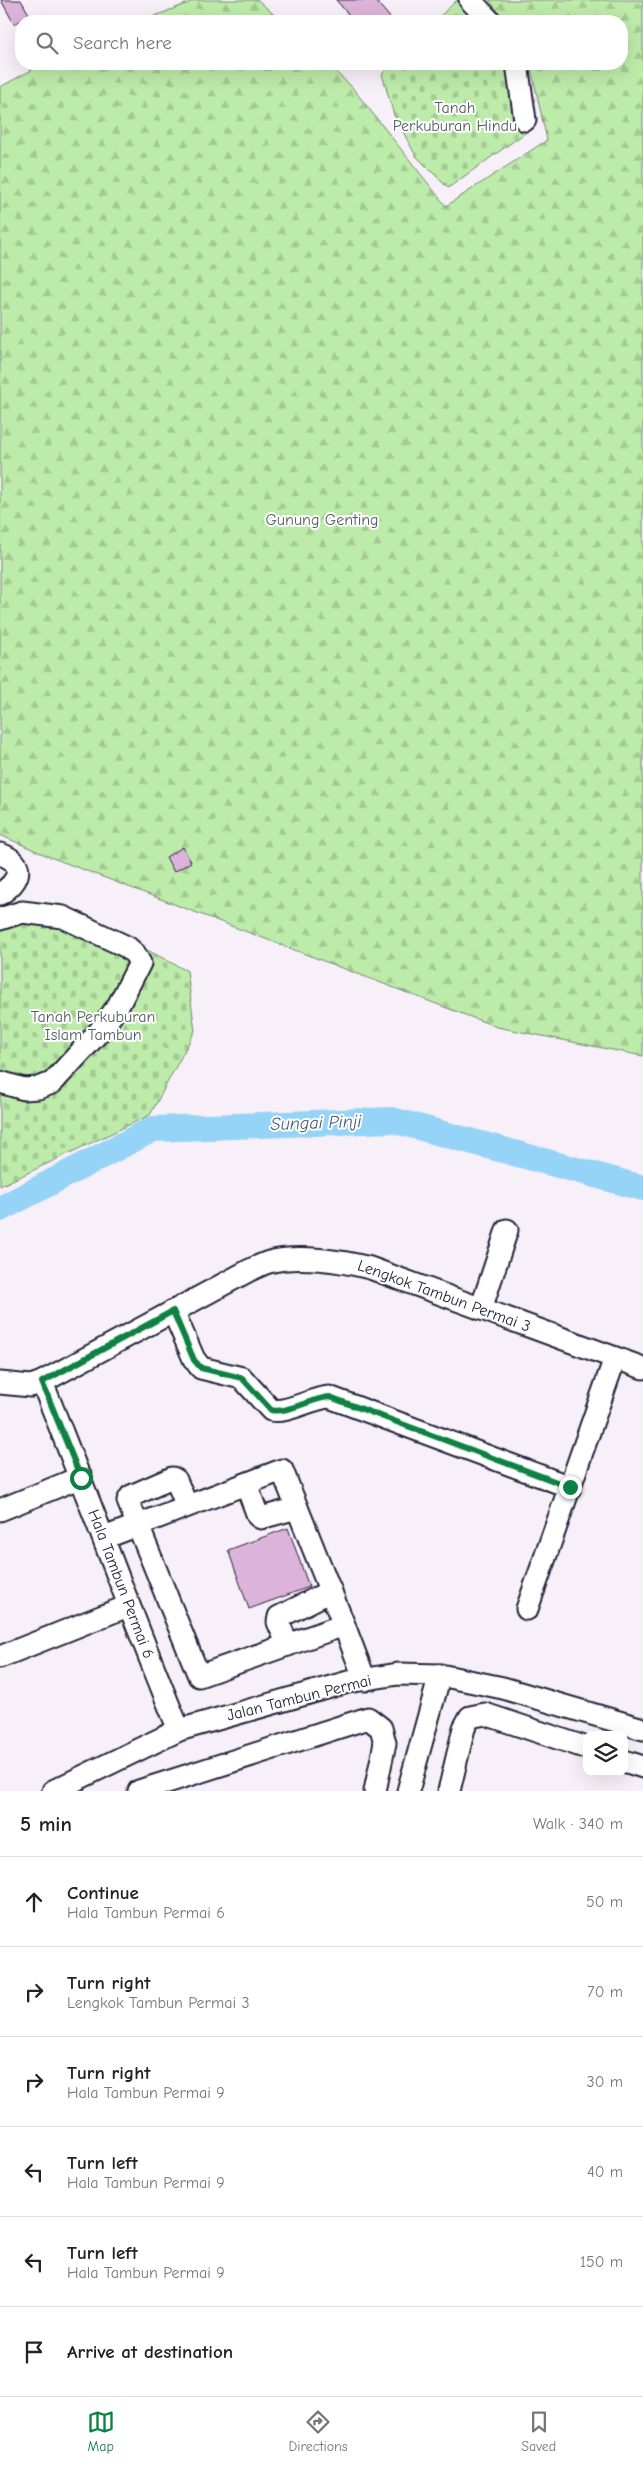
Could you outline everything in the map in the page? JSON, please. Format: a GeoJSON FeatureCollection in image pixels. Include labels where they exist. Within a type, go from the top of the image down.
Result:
{"type":"FeatureCollection","features":[{"type":"Feature","properties":{"kind":"street"},"geometry":{"type":"LineString","coordinates":[[470,0],[484,15]]}},
{"type":"Feature","properties":{"kind":"street"},"geometry":{"type":"LineString","coordinates":[[518,70],[525,120]]}},
{"type":"Feature","properties":{"kind":"street"},"geometry":{"type":"LineString","coordinates":[[0,854],[15,862],[18,869],[18,877],[12,886],[0,894]]}},
{"type":"Feature","properties":{"kind":"street"},"geometry":{"type":"LineString","coordinates":[[0,918],[22,912],[63,917],[127,947],[136,954],[140,963],[118,1006],[99,1032],[52,1083],[38,1088],[24,1089],[0,1082]]}},
{"type":"Feature","properties":{"kind":"street"},"geometry":{"type":"LineString","coordinates":[[481,1309],[507,1230]]}},
{"type":"Feature","properties":{"kind":"street","name":"Lengkok Tambun Permai 3"},"geometry":{"type":"LineString","coordinates":[[0,1382],[32,1386],[42,1382],[173,1311],[270,1262],[292,1260],[348,1262],[370,1268],[643,1368]]}},
{"type":"Feature","properties":{"kind":"street"},"geometry":{"type":"LineString","coordinates":[[173,1311],[194,1360],[201,1368],[242,1378],[271,1410],[281,1410],[318,1398],[330,1397],[570,1487]]}},
{"type":"Feature","properties":{"kind":"street"},"geometry":{"type":"LineString","coordinates":[[527,1609],[615,1358]]}},
{"type":"Feature","properties":{"kind":"street","name":"Hala Tambun Permai 6"},"geometry":{"type":"LineString","coordinates":[[42,1382],[81,1478],[128,1606],[179,1730]]}},
{"type":"Feature","properties":{"kind":"street"},"geometry":{"type":"LineString","coordinates":[[104,1538],[282,1470],[365,1680]]}},
{"type":"Feature","properties":{"kind":"street"},"geometry":{"type":"LineString","coordinates":[[0,1510],[81,1478]]}},
{"type":"Feature","properties":{"kind":"street"},"geometry":{"type":"LineString","coordinates":[[187,1506],[176,1480],[172,1478],[129,1498],[137,1525],[199,1676],[344,1625]]}},
{"type":"Feature","properties":{"kind":"street"},"geometry":{"type":"LineString","coordinates":[[246,1484],[258,1516],[261,1518],[297,1508]]}},
{"type":"Feature","properties":{"kind":"street"},"geometry":{"type":"LineString","coordinates":[[288,1645],[278,1622],[279,1617],[331,1591]]}},
{"type":"Feature","properties":{"kind":"street"},"geometry":{"type":"LineString","coordinates":[[0,1657],[128,1606]]}},
{"type":"Feature","properties":{"kind":"street","name":"Jalan Tambun Permai"},"geometry":{"type":"LineString","coordinates":[[53,1791],[179,1730],[292,1698],[398,1674],[440,1675],[503,1688],[643,1729]]}},
{"type":"Feature","properties":{"kind":"street"},"geometry":{"type":"LineString","coordinates":[[408,1791],[440,1675]]}},
{"type":"Feature","properties":{"kind":"street"},"geometry":{"type":"LineString","coordinates":[[449,1791],[464,1728],[470,1717],[485,1714],[583,1747]]}},
{"type":"Feature","properties":{"kind":"street"},"geometry":{"type":"LineString","coordinates":[[138,1791],[368,1718],[381,1728],[385,1743],[375,1791]]}},
{"type":"Feature","properties":{"kind":"street"},"geometry":{"type":"LineString","coordinates":[[628,1762],[643,1767]]}},
{"type":"Feature","properties":{"kind":"green space"},"geometry":{"type":"Polygon","coordinates":[[[196,0],[258,0],[274,15],[157,15],[196,0]]]}},
{"type":"Feature","properties":{"kind":"green space"},"geometry":{"type":"Polygon","coordinates":[[[457,0],[460,0],[473,15],[441,15],[457,0]]]}},
{"type":"Feature","properties":{"kind":"green space","name":"Gunung Genting"},"geometry":{"type":"Polygon","coordinates":[[[489,0],[643,0],[643,1056],[497,1027],[50,857],[0,835],[0,87],[32,70],[334,70],[351,86],[446,206],[547,140],[531,70],[628,70],[628,15],[501,15],[489,0]]]}},
{"type":"Feature","properties":{"kind":"green space","name":"Tanah Perkuburan Hindu"},"geometry":{"type":"Polygon","coordinates":[[[386,70],[512,70],[532,128],[448,188],[416,156],[394,115],[382,74],[386,70]]]}},
{"type":"Feature","properties":{"kind":"green space","name":"Tanah Perkuburan Islam Tambun"},"geometry":{"type":"Polygon","coordinates":[[[7,905],[74,911],[187,971],[195,1031],[150,1115],[0,1186],[0,908],[7,905]]]}},
{"type":"Feature","properties":{"kind":"building"},"geometry":{"type":"Polygon","coordinates":[[[1,0],[21,0],[29,15],[15,15],[14,24],[1,0]]]}},
{"type":"Feature","properties":{"kind":"building"},"geometry":{"type":"Polygon","coordinates":[[[336,0],[375,0],[388,15],[349,15],[336,0]]]}},
{"type":"Feature","properties":{"kind":"building"},"geometry":{"type":"Polygon","coordinates":[[[183,847],[191,862],[174,872],[166,857],[183,847]]]}},
{"type":"Feature","properties":{"kind":"building"},"geometry":{"type":"Polygon","coordinates":[[[288,1528],[309,1587],[249,1609],[228,1550],[288,1528]]]}},
{"type":"Feature","properties":{"kind":"waterway","name":"Sungai Pinji"},"geometry":{"type":"LineString","coordinates":[[0,1209],[153,1129],[392,1120],[643,1188]]}},
{"type":"Feature","properties":{"kind":"route"},"geometry":{"type":"LineString","coordinates":[[81,1478],[42,1382],[173,1311],[197,1364],[206,1370],[237,1375],[242,1378],[271,1410],[281,1410],[318,1398],[330,1397],[570,1487]]}}]}
